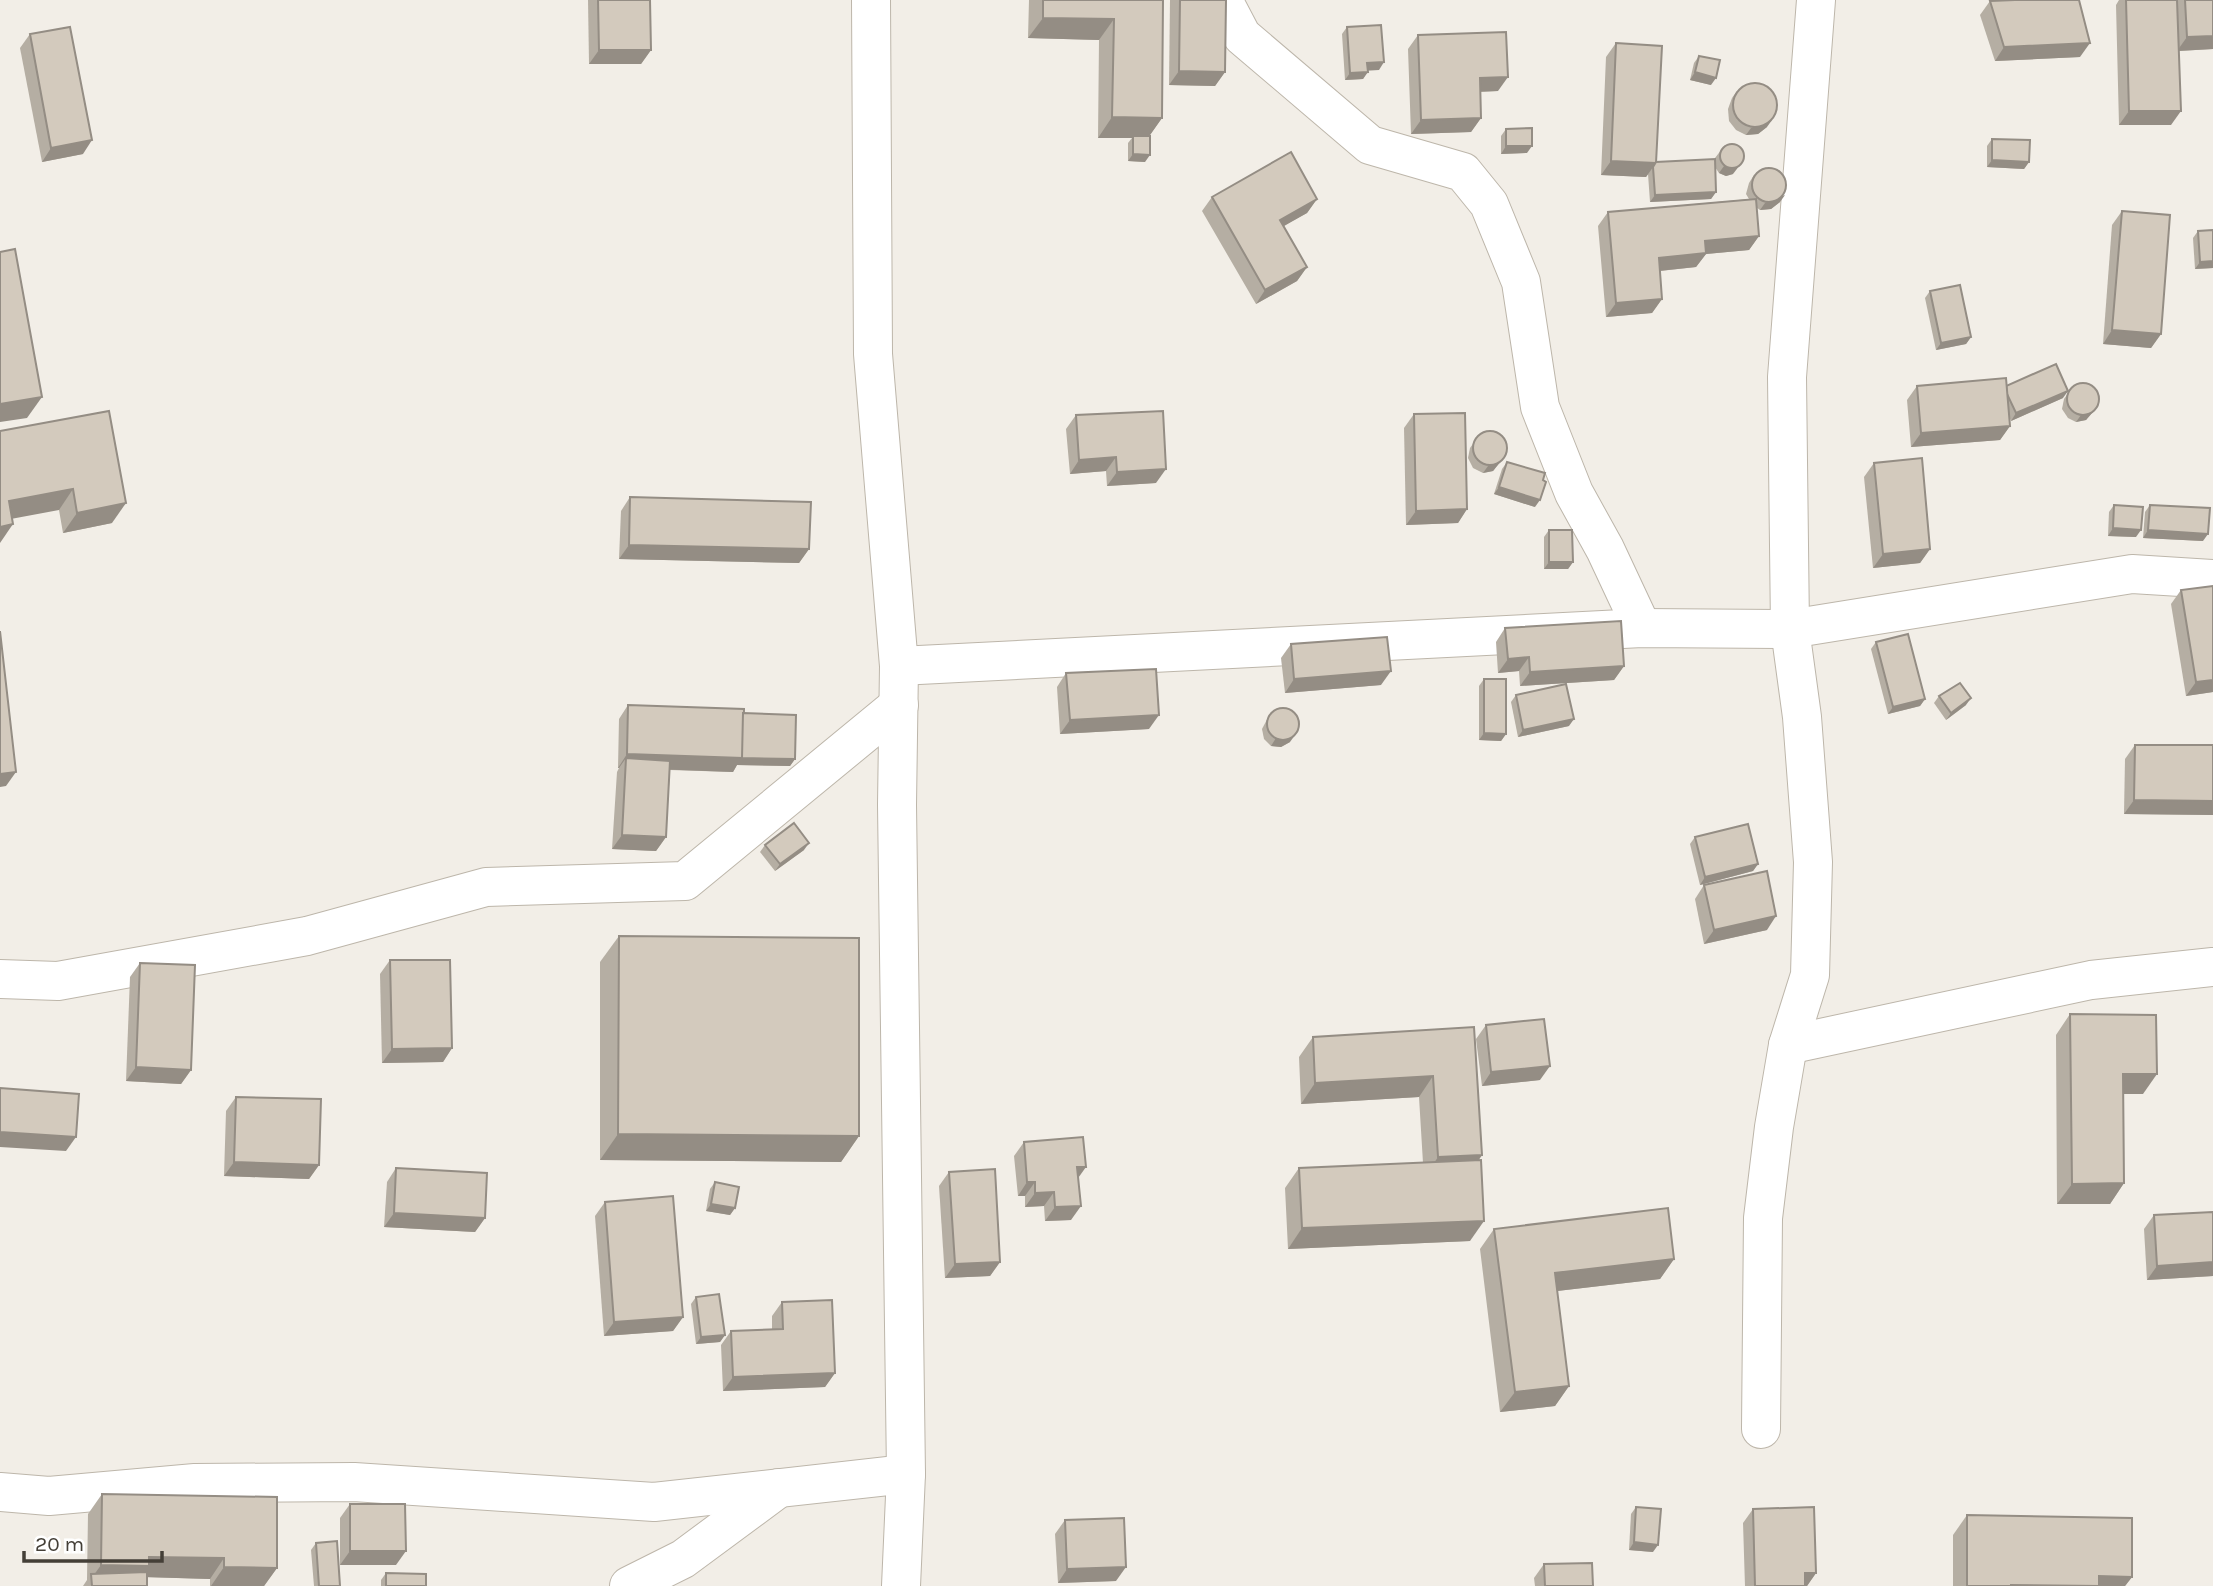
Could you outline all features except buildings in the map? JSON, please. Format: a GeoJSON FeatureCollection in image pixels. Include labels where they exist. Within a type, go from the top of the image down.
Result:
{"type":"FeatureCollection","features":[{"type":"Feature","properties":{"kind":"street"},"geometry":{"type":"LineString","coordinates":[[871,0],[873,354],[899,666],[897,805],[905,1474],[901,1586]]}},
{"type":"Feature","properties":{"kind":"street"},"geometry":{"type":"LineString","coordinates":[[1223,0],[1242,36],[1370,145],[1463,172],[1489,204],[1521,282],[1540,407],[1574,493],[1605,548],[1642,628]]}},
{"type":"Feature","properties":{"kind":"street"},"geometry":{"type":"LineString","coordinates":[[1761,1429],[1763,1219],[1774,1127],[1788,1045],[1810,975],[1813,862],[1802,717],[1790,629],[1787,377],[1816,0]]}},
{"type":"Feature","properties":{"kind":"street"},"geometry":{"type":"LineString","coordinates":[[899,666],[1642,628],[1790,629],[2132,574],[2213,579]]}},
{"type":"Feature","properties":{"kind":"street"},"geometry":{"type":"LineString","coordinates":[[0,979],[58,981],[307,936],[486,887],[685,881],[899,705]]}},
{"type":"Feature","properties":{"kind":"street"},"geometry":{"type":"LineString","coordinates":[[1788,1045],[2091,980],[2213,967]]}},
{"type":"Feature","properties":{"kind":"street"},"geometry":{"type":"LineString","coordinates":[[0,1492],[49,1496],[195,1483],[355,1482],[654,1502],[905,1474]]}},
{"type":"Feature","properties":{"kind":"street"},"geometry":{"type":"LineString","coordinates":[[629,1586],[683,1559],[780,1488]]}}]}
